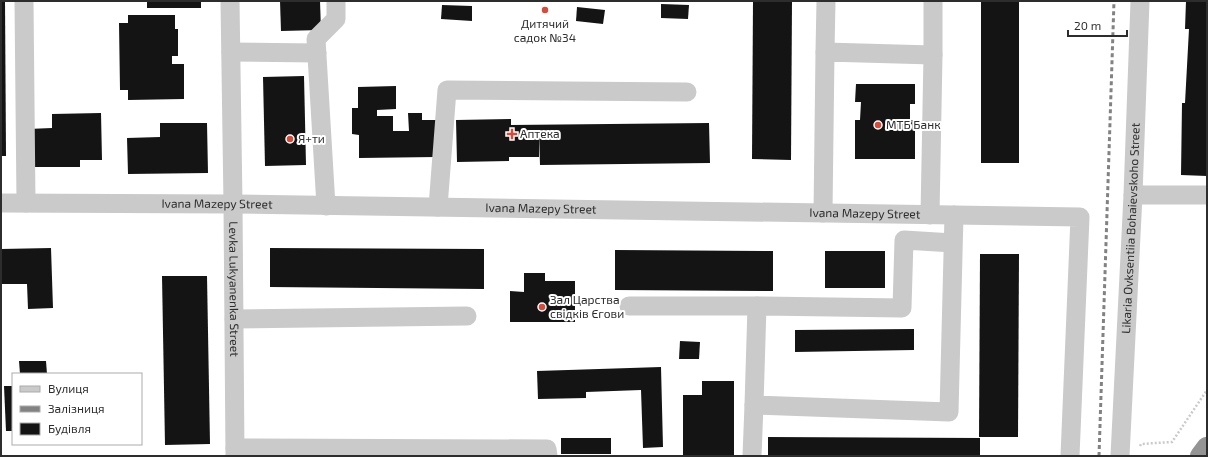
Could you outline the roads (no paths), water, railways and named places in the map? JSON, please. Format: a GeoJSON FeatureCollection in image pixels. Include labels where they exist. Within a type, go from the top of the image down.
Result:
{"type":"FeatureCollection","features":[{"type":"Feature","properties":{"kind":"highway"},"geometry":{"type":"LineString","coordinates":[[1201,456],[1207,448]]}},
{"type":"Feature","properties":{"kind":"street"},"geometry":{"type":"LineString","coordinates":[[24,1],[26,203]]}},
{"type":"Feature","properties":{"kind":"street","name":"Levka Lukyanenka Street"},"geometry":{"type":"LineString","coordinates":[[230,1],[235,452]]}},
{"type":"Feature","properties":{"kind":"street"},"geometry":{"type":"LineString","coordinates":[[326,206],[316,39],[336,20],[336,1]]}},
{"type":"Feature","properties":{"kind":"street"},"geometry":{"type":"LineString","coordinates":[[823,213],[824,52],[826,1]]}},
{"type":"Feature","properties":{"kind":"street"},"geometry":{"type":"LineString","coordinates":[[930,215],[933,1]]}},
{"type":"Feature","properties":{"kind":"street","name":"Likaria Ovksentiia Bohaievskoho Street"},"geometry":{"type":"LineString","coordinates":[[1120,456],[1133,195],[1140,1]]}},
{"type":"Feature","properties":{"kind":"street"},"geometry":{"type":"LineString","coordinates":[[230,52],[317,53]]}},
{"type":"Feature","properties":{"kind":"street"},"geometry":{"type":"LineString","coordinates":[[824,52],[933,55]]}},
{"type":"Feature","properties":{"kind":"street"},"geometry":{"type":"LineString","coordinates":[[438,207],[447,90],[687,92]]}},
{"type":"Feature","properties":{"kind":"street"},"geometry":{"type":"LineString","coordinates":[[1133,195],[1207,195]]}},
{"type":"Feature","properties":{"kind":"street","name":"Ivana Mazepy Street"},"geometry":{"type":"LineString","coordinates":[[1,202],[233,204],[1080,217],[1070,456]]}},
{"type":"Feature","properties":{"kind":"street"},"geometry":{"type":"LineString","coordinates":[[754,406],[949,412],[954,215]]}},
{"type":"Feature","properties":{"kind":"street"},"geometry":{"type":"LineString","coordinates":[[628,306],[902,308],[904,240],[953,243]]}},
{"type":"Feature","properties":{"kind":"street"},"geometry":{"type":"LineString","coordinates":[[752,456],[757,306]]}},
{"type":"Feature","properties":{"kind":"street"},"geometry":{"type":"LineString","coordinates":[[234,319],[467,316]]}},
{"type":"Feature","properties":{"kind":"street"},"geometry":{"type":"LineString","coordinates":[[235,452],[548,449],[548,456]]}},
{"type":"Feature","properties":{"kind":"railway"},"geometry":{"type":"LineString","coordinates":[[1099,456],[1114,1]]}},
{"type":"Feature","properties":{"kind":"place","name":"Дитячий садок №34"},"geometry":{"type":"Point","coordinates":[545,10]}},
{"type":"Feature","properties":{"kind":"place","name":"МТБ Банк"},"geometry":{"type":"Point","coordinates":[878,125]}},
{"type":"Feature","properties":{"kind":"place","name":"Аптeка"},"geometry":{"type":"Point","coordinates":[512,134]}},
{"type":"Feature","properties":{"kind":"place","name":"Я+ти"},"geometry":{"type":"Point","coordinates":[290,139]}},
{"type":"Feature","properties":{"kind":"place","name":"Зал Царства свідків Єгови"},"geometry":{"type":"Point","coordinates":[542,307]}}]}
